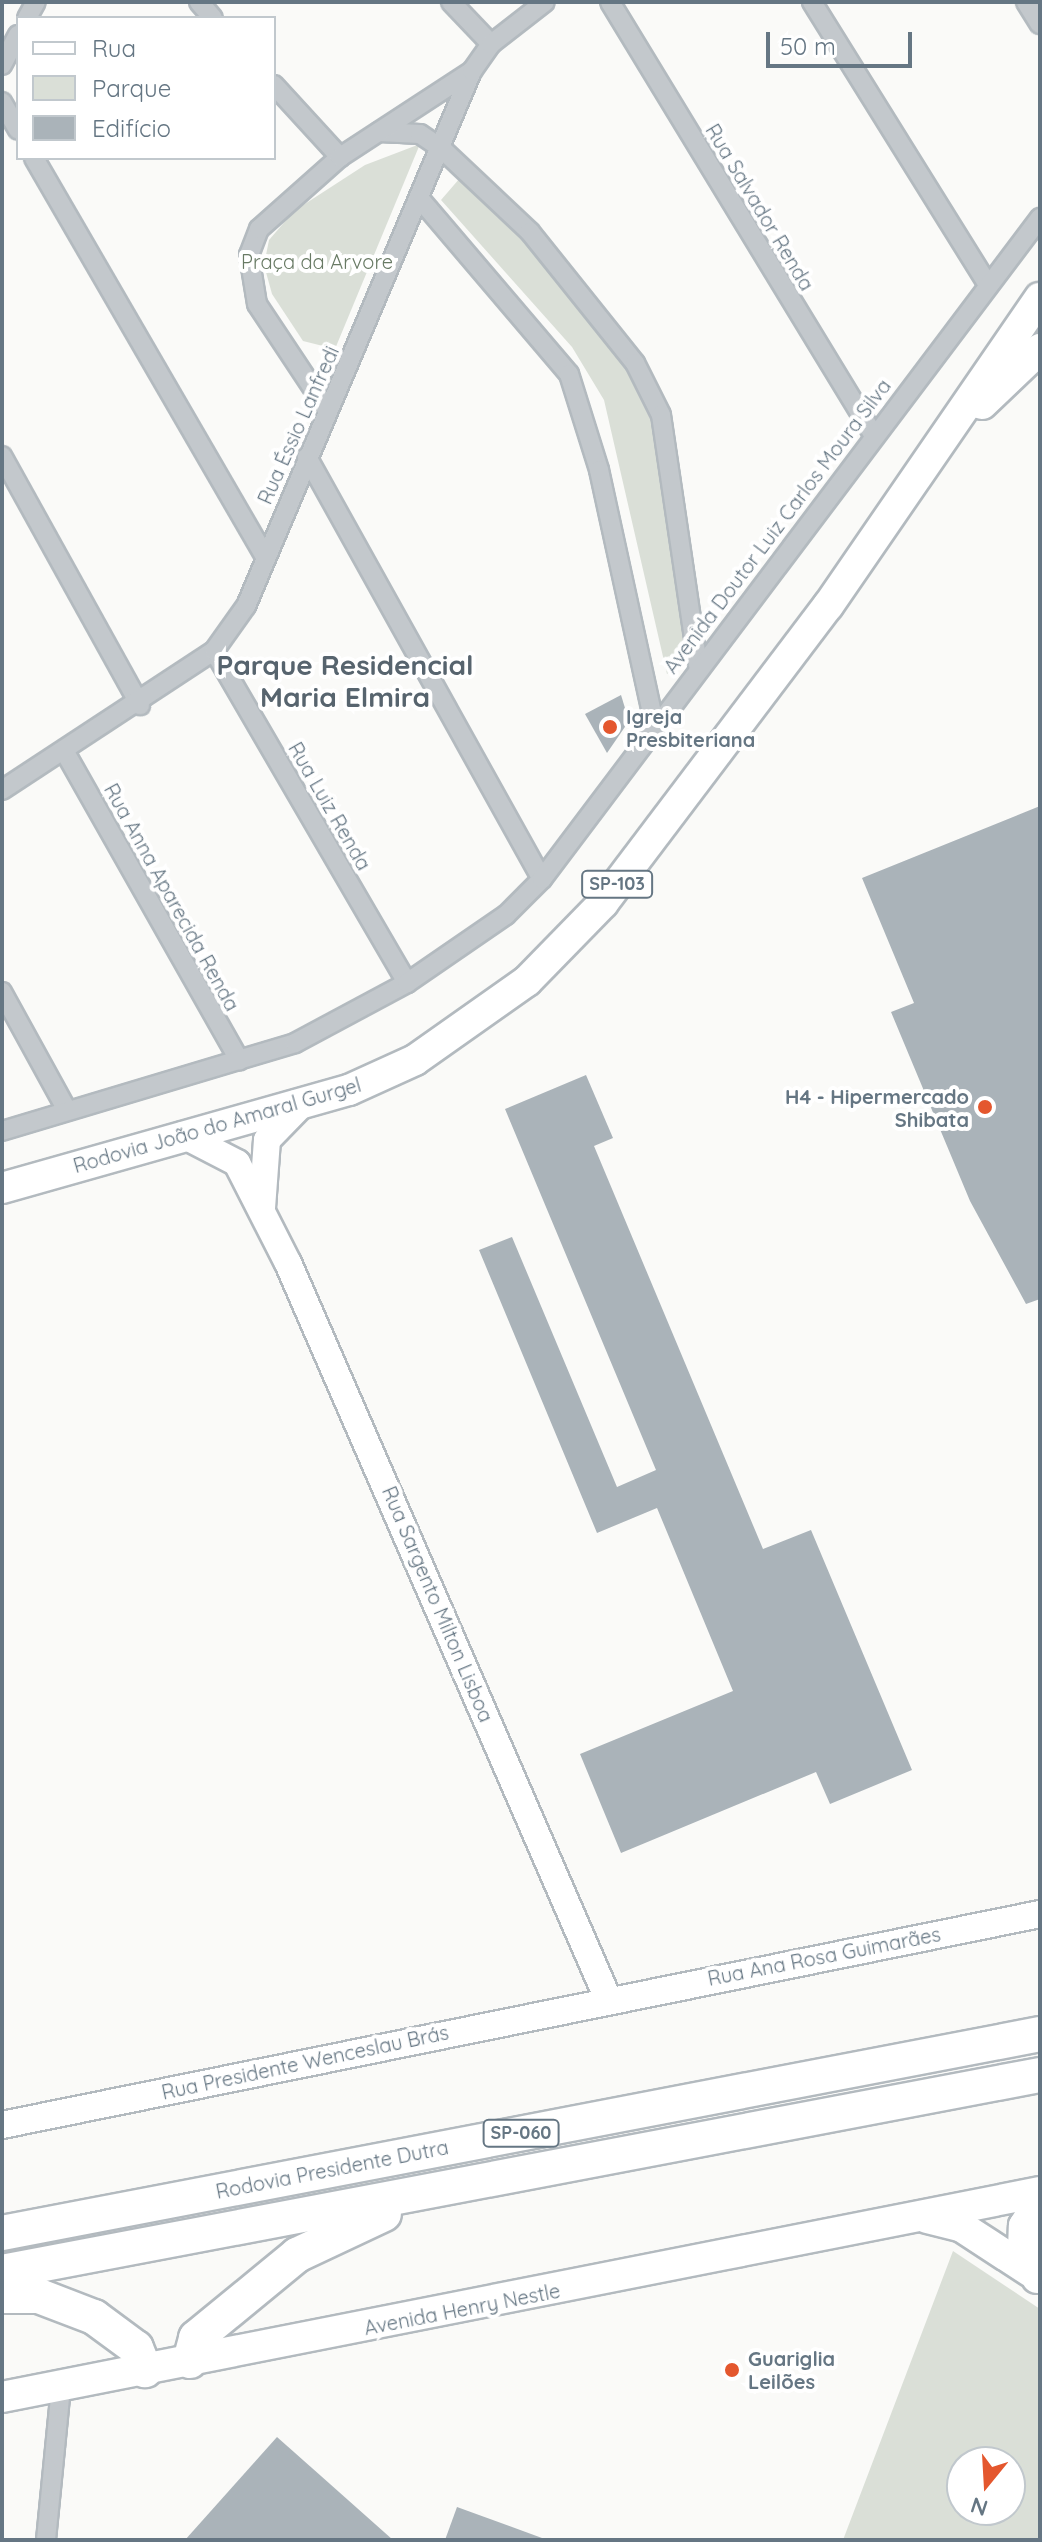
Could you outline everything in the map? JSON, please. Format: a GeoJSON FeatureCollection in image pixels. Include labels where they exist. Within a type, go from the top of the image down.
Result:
{"type":"FeatureCollection","features":[{"type":"Feature","properties":{"kind":"highway","name":"Rodovia Presidente Dutra"},"geometry":{"type":"LineString","coordinates":[[2,2233],[1040,2034]]}},
{"type":"Feature","properties":{"kind":"highway","name":"Rodovia Presidente Dutra"},"geometry":{"type":"LineString","coordinates":[[2,2272],[478,2179],[1040,2075]]}},
{"type":"Feature","properties":{"kind":"highway"},"geometry":{"type":"LineString","coordinates":[[190,2361],[196,2338],[219,2316],[322,2238],[478,2179]]}},
{"type":"Feature","properties":{"kind":"highway"},"geometry":{"type":"LineString","coordinates":[[2,2296],[39,2296],[94,2317],[136,2348],[145,2370]]}},
{"type":"Feature","properties":{"kind":"main road","name":"Rodovia João do Amaral Gurgel"},"geometry":{"type":"LineString","coordinates":[[2,1188],[349,1090],[415,1060],[527,981],[581,925],[828,606],[918,467],[1040,298]]}},
{"type":"Feature","properties":{"kind":"main road","name":"Rodovia João do Amaral Gurgel"},"geometry":{"type":"LineString","coordinates":[[918,467],[1040,349]]}},
{"type":"Feature","properties":{"kind":"main road","name":"Avenida Henry Nestle"},"geometry":{"type":"LineString","coordinates":[[2,2397],[1040,2192]]}},
{"type":"Feature","properties":{"kind":"main road"},"geometry":{"type":"LineString","coordinates":[[1036,2276],[1024,2226],[1040,2200]]}},
{"type":"Feature","properties":{"kind":"main road"},"geometry":{"type":"LineString","coordinates":[[921,2217],[962,2227],[1036,2276]]}},
{"type":"Feature","properties":{"kind":"street"},"geometry":{"type":"LineString","coordinates":[[451,2],[491,44]]}},
{"type":"Feature","properties":{"kind":"street","name":"Rua Éssio Lanfredi"},"geometry":{"type":"LineString","coordinates":[[2,790],[66,754],[214,651],[246,606],[472,71],[491,44],[545,2]]}},
{"type":"Feature","properties":{"kind":"street","name":"Rua Salvador Renda"},"geometry":{"type":"LineString","coordinates":[[610,2],[873,434]]}},
{"type":"Feature","properties":{"kind":"street"},"geometry":{"type":"LineString","coordinates":[[812,2],[987,283]]}},
{"type":"Feature","properties":{"kind":"street"},"geometry":{"type":"LineString","coordinates":[[1026,2],[1040,24]]}},
{"type":"Feature","properties":{"kind":"street"},"geometry":{"type":"LineString","coordinates":[[2,65],[16,39]]}},
{"type":"Feature","properties":{"kind":"street"},"geometry":{"type":"LineString","coordinates":[[328,411],[257,304],[249,255],[277,206],[340,157],[472,71]]}},
{"type":"Feature","properties":{"kind":"street"},"geometry":{"type":"LineString","coordinates":[[276,87],[340,157]]}},
{"type":"Feature","properties":{"kind":"street"},"geometry":{"type":"LineString","coordinates":[[2,102],[16,126]]}},
{"type":"Feature","properties":{"kind":"street"},"geometry":{"type":"LineString","coordinates":[[379,132],[420,134],[441,148],[530,232],[605,321],[661,415],[698,665]]}},
{"type":"Feature","properties":{"kind":"street"},"geometry":{"type":"LineString","coordinates":[[35,160],[265,557]]}},
{"type":"Feature","properties":{"kind":"street"},"geometry":{"type":"LineString","coordinates":[[420,199],[569,374],[599,470],[655,727]]}},
{"type":"Feature","properties":{"kind":"street","name":"Avenida Doutor Luiz Carlos Moura Silva"},"geometry":{"type":"LineString","coordinates":[[2,1131],[295,1043],[407,983],[506,915],[542,879],[698,665],[987,283],[1040,218]]}},
{"type":"Feature","properties":{"kind":"street"},"geometry":{"type":"LineString","coordinates":[[2,456],[140,705]]}},
{"type":"Feature","properties":{"kind":"street"},"geometry":{"type":"LineString","coordinates":[[307,457],[542,879]]}},
{"type":"Feature","properties":{"kind":"street","name":"Rua Luiz Renda"},"geometry":{"type":"LineString","coordinates":[[214,651],[407,983]]}},
{"type":"Feature","properties":{"kind":"street","name":"Rua Anna Aparecida Renda"},"geometry":{"type":"LineString","coordinates":[[66,754],[239,1060]]}},
{"type":"Feature","properties":{"kind":"street"},"geometry":{"type":"LineString","coordinates":[[2,992],[67,1110]]}},
{"type":"Feature","properties":{"kind":"street"},"geometry":{"type":"LineString","coordinates":[[262,1212],[267,1140],[305,1101]]}},
{"type":"Feature","properties":{"kind":"street","name":"Rua Sargento Milton Lisboa"},"geometry":{"type":"LineString","coordinates":[[183,1135],[229,1154],[262,1212],[608,1999]]}},
{"type":"Feature","properties":{"kind":"street","name":"Rua Ana Rosa Guimarães"},"geometry":{"type":"LineString","coordinates":[[608,1999],[1040,1914]]}},
{"type":"Feature","properties":{"kind":"street","name":"Rua Presidente Wenceslau Brás"},"geometry":{"type":"LineString","coordinates":[[2,2125],[608,1999]]}},
{"type":"Feature","properties":{"kind":"street"},"geometry":{"type":"LineString","coordinates":[[46,2540],[61,2386]]}},
{"type":"Feature","properties":{"kind":"green space","name":"Praça da Arvore"},"geometry":{"type":"Polygon","coordinates":[[[420,144],[335,349],[303,341],[272,294],[264,265],[269,240],[294,211],[365,165],[420,144]]]}},
{"type":"Feature","properties":{"kind":"green space"},"geometry":{"type":"Polygon","coordinates":[[[460,178],[524,234],[632,369],[653,426],[690,658],[667,674],[604,400],[572,347],[441,200],[460,178]]]}},
{"type":"Feature","properties":{"kind":"green space"},"geometry":{"type":"Polygon","coordinates":[[[953,2251],[1040,2309],[1040,2540],[843,2540],[953,2251]]]}},
{"type":"Feature","properties":{"kind":"building","name":"Igreja Presbiteriana"},"geometry":{"type":"Polygon","coordinates":[[[621,695],[629,721],[607,753],[585,714],[621,695]]]}},
{"type":"Feature","properties":{"kind":"building"},"geometry":{"type":"Polygon","coordinates":[[[1040,806],[1040,1299],[1026,1304],[970,1201],[891,1012],[914,1003],[862,878],[1040,806]]]}},
{"type":"Feature","properties":{"kind":"building"},"geometry":{"type":"Polygon","coordinates":[[[586,1075],[613,1138],[594,1146],[763,1549],[811,1530],[912,1770],[830,1804],[816,1772],[621,1853],[580,1754],[733,1691],[657,1508],[597,1533],[479,1250],[512,1237],[617,1487],[656,1470],[505,1109],[586,1075]]]}},
{"type":"Feature","properties":{"kind":"building"},"geometry":{"type":"Polygon","coordinates":[[[277,2437],[321,2476],[393,2540],[185,2540],[277,2437]]]}},
{"type":"Feature","properties":{"kind":"building"},"geometry":{"type":"Polygon","coordinates":[[[457,2507],[542,2538],[542,2540],[445,2540],[457,2507]]]}},
{"type":"Feature","properties":{"kind":"place","name":"Igreja Presbiteriana"},"geometry":{"type":"Point","coordinates":[610,727]}},
{"type":"Feature","properties":{"kind":"place","name":"H4 - Hipermercado Shibata"},"geometry":{"type":"Point","coordinates":[985,1107]}},
{"type":"Feature","properties":{"kind":"place","name":"Guariglia Leilões"},"geometry":{"type":"Point","coordinates":[732,2370]}},
{"type":"Feature","properties":{"kind":"district","name":"Parque Residencial Maria Elmira"},"geometry":{"type":"Point","coordinates":[345,681]}}]}
